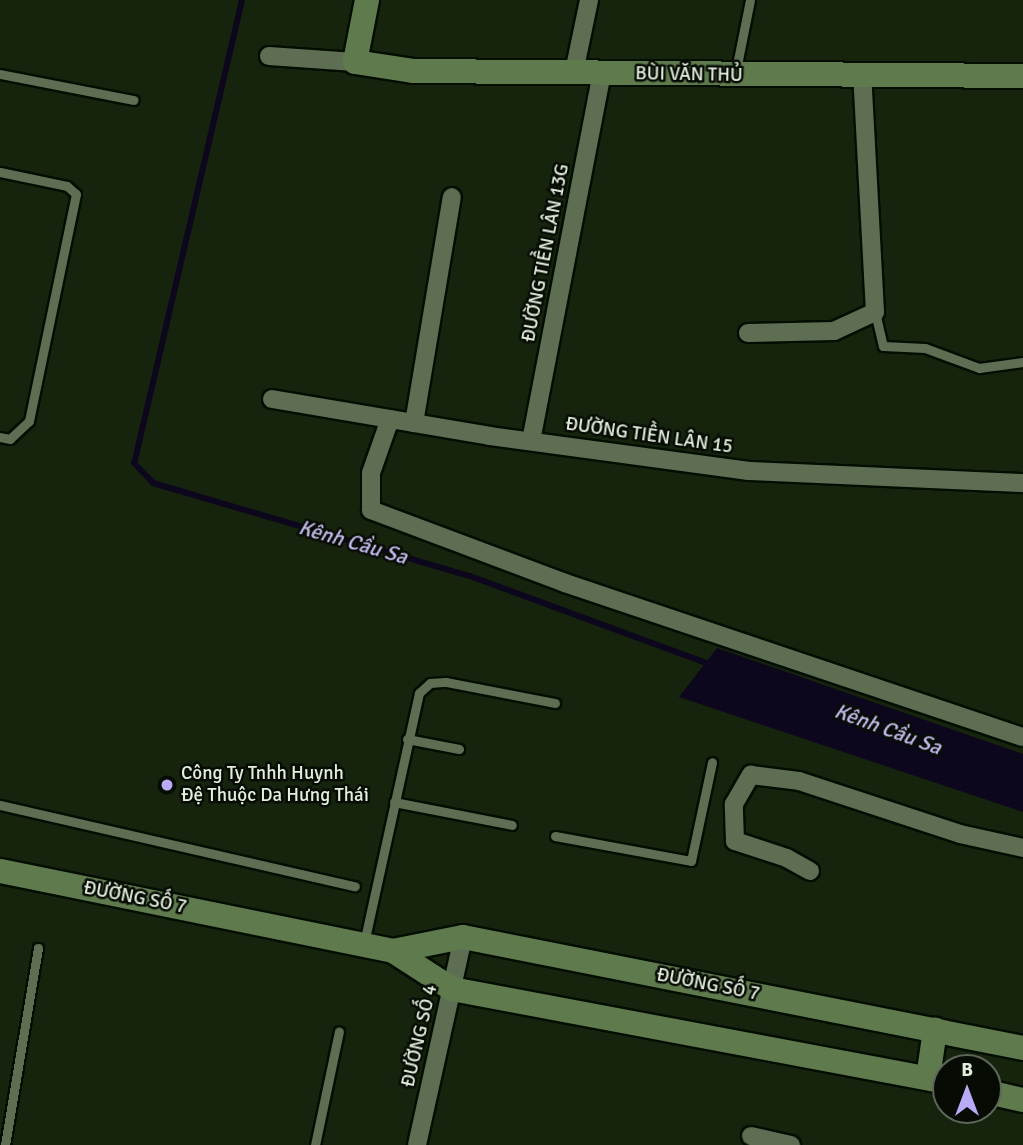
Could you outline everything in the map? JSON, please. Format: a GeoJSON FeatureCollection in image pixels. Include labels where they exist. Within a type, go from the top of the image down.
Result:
{"type":"FeatureCollection","features":[{"type":"Feature","properties":{"kind":"street"},"geometry":{"type":"LineString","coordinates":[[268,56],[355,62],[368,0]]}},
{"type":"Feature","properties":{"kind":"street"},"geometry":{"type":"LineString","coordinates":[[574,72],[589,0]]}},
{"type":"Feature","properties":{"kind":"street","name":"BÙI VĂN THỦ"},"geometry":{"type":"LineString","coordinates":[[355,62],[414,71],[735,76],[1023,76]]}},
{"type":"Feature","properties":{"kind":"street","name":"ĐƯỜNG TIỀN LÂN 13G"},"geometry":{"type":"LineString","coordinates":[[531,441],[602,73]]}},
{"type":"Feature","properties":{"kind":"street"},"geometry":{"type":"LineString","coordinates":[[748,333],[834,331],[875,312],[862,75]]}},
{"type":"Feature","properties":{"kind":"street"},"geometry":{"type":"LineString","coordinates":[[414,423],[452,197]]}},
{"type":"Feature","properties":{"kind":"street","name":"ĐƯỜNG TIỀN LÂN 15"},"geometry":{"type":"LineString","coordinates":[[272,399],[531,441],[747,471],[1023,482]]}},
{"type":"Feature","properties":{"kind":"street"},"geometry":{"type":"LineString","coordinates":[[390,419],[372,473],[371,510],[578,587],[1023,737]]}},
{"type":"Feature","properties":{"kind":"street"},"geometry":{"type":"LineString","coordinates":[[810,871],[787,858],[735,841],[734,804],[751,775],[799,781],[960,834],[1023,848]]}},
{"type":"Feature","properties":{"kind":"street","name":"ĐƯỜNG SỐ 7"},"geometry":{"type":"LineString","coordinates":[[0,871],[393,951],[452,989],[932,1079]]}},
{"type":"Feature","properties":{"kind":"street","name":"ĐƯỜNG SỐ 7"},"geometry":{"type":"LineString","coordinates":[[393,951],[463,937],[1023,1048]]}},
{"type":"Feature","properties":{"kind":"street","name":"ĐƯỜNG SỐ 4"},"geometry":{"type":"LineString","coordinates":[[417,1145],[463,937]]}},
{"type":"Feature","properties":{"kind":"street"},"geometry":{"type":"LineString","coordinates":[[935,1030],[936,1054]]}},
{"type":"Feature","properties":{"kind":"street"},"geometry":{"type":"LineString","coordinates":[[1002,1095],[1023,1100]]}},
{"type":"Feature","properties":{"kind":"street"},"geometry":{"type":"LineString","coordinates":[[751,1136],[791,1145]]}},
{"type":"Feature","properties":{"kind":"lane"},"geometry":{"type":"LineString","coordinates":[[735,76],[750,0]]}},
{"type":"Feature","properties":{"kind":"lane"},"geometry":{"type":"LineString","coordinates":[[0,74],[134,100]]}},
{"type":"Feature","properties":{"kind":"lane"},"geometry":{"type":"LineString","coordinates":[[0,172],[66,186],[76,194],[29,421],[10,439],[0,437]]}},
{"type":"Feature","properties":{"kind":"lane"},"geometry":{"type":"LineString","coordinates":[[875,312],[883,345],[925,348],[979,368],[1023,362]]}},
{"type":"Feature","properties":{"kind":"lane"},"geometry":{"type":"LineString","coordinates":[[364,945],[419,693],[436,682],[555,704]]}},
{"type":"Feature","properties":{"kind":"lane"},"geometry":{"type":"LineString","coordinates":[[407,740],[459,750]]}},
{"type":"Feature","properties":{"kind":"lane"},"geometry":{"type":"LineString","coordinates":[[555,836],[691,861],[712,762]]}},
{"type":"Feature","properties":{"kind":"lane"},"geometry":{"type":"LineString","coordinates":[[394,802],[512,825]]}},
{"type":"Feature","properties":{"kind":"lane"},"geometry":{"type":"LineString","coordinates":[[0,805],[355,886]]}},
{"type":"Feature","properties":{"kind":"lane"},"geometry":{"type":"LineString","coordinates":[[5,1145],[38,948]]}},
{"type":"Feature","properties":{"kind":"lane"},"geometry":{"type":"LineString","coordinates":[[315,1145],[339,1031]]}},
{"type":"Feature","properties":{"kind":"water"},"geometry":{"type":"Polygon","coordinates":[[[717,648],[1023,754],[1023,812],[679,697],[717,648]]]}},
{"type":"Feature","properties":{"kind":"waterway","name":"Kênh Cầu Sa"},"geometry":{"type":"LineString","coordinates":[[242,0],[134,463],[153,483],[470,576],[712,665]]}},
{"type":"Feature","properties":{"kind":"place","name":"Công Ty Tnhh Huynh Đệ Thuộc Da Hưng Thái"},"geometry":{"type":"Point","coordinates":[167,785]}}]}
